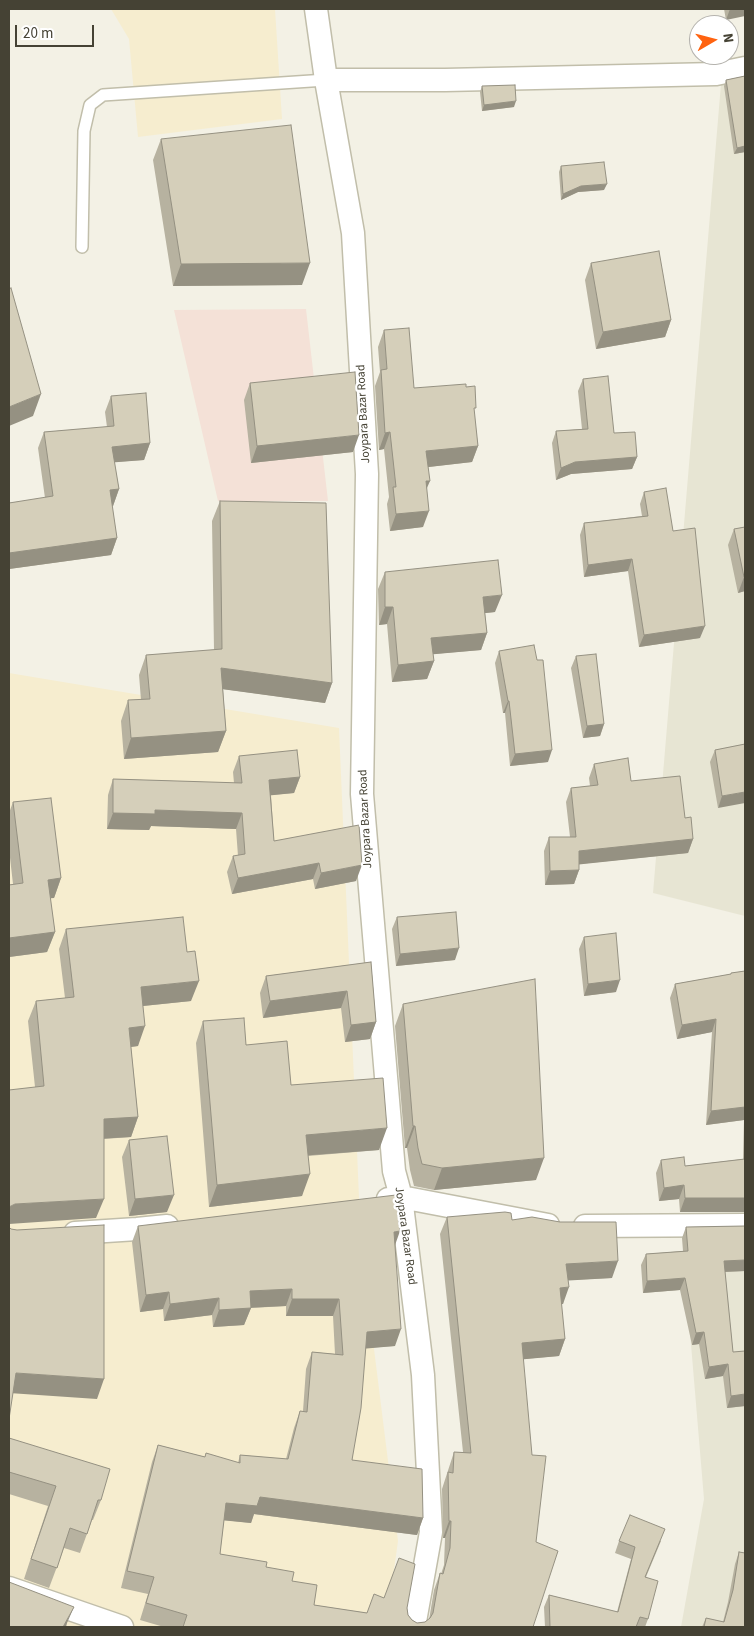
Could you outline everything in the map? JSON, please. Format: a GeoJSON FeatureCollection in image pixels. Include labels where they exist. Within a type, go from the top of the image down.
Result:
{"type":"FeatureCollection","features":[{"type":"Feature","properties":{"kind":"street","name":"Joypara Bazar Road"},"geometry":{"type":"LineString","coordinates":[[316,9],[326,80],[353,233],[367,474],[362,794],[394,1170],[401,1197],[423,1375],[431,1532],[414,1627]]}},
{"type":"Feature","properties":{"kind":"street"},"geometry":{"type":"LineString","coordinates":[[326,80],[455,80],[716,74],[745,68]]}},
{"type":"Feature","properties":{"kind":"street"},"geometry":{"type":"LineString","coordinates":[[372,1201],[401,1197],[554,1226],[745,1225]]}},
{"type":"Feature","properties":{"kind":"street"},"geometry":{"type":"LineString","coordinates":[[58,1234],[137,1229],[186,1223]]}},
{"type":"Feature","properties":{"kind":"street"},"geometry":{"type":"LineString","coordinates":[[9,1588],[122,1627]]}},
{"type":"Feature","properties":{"kind":"lane"},"geometry":{"type":"LineString","coordinates":[[82,247],[84,131],[90,105],[103,95],[326,80]]}},
{"type":"Feature","properties":{"kind":"shaded area"},"geometry":{"type":"Polygon","coordinates":[[[111,9],[275,9],[282,119],[138,137],[129,39],[111,9]]]}},
{"type":"Feature","properties":{"kind":"shaded area"},"geometry":{"type":"Polygon","coordinates":[[[745,81],[745,916],[653,893],[721,84],[745,81]]]}},
{"type":"Feature","properties":{"kind":"shaded area"},"geometry":{"type":"Polygon","coordinates":[[[306,309],[328,501],[218,501],[174,310],[306,309]]]}},
{"type":"Feature","properties":{"kind":"shaded area"},"geometry":{"type":"Polygon","coordinates":[[[9,673],[339,728],[361,1245],[398,1541],[386,1627],[9,1627],[9,673]]]}},
{"type":"Feature","properties":{"kind":"shaded area"},"geometry":{"type":"Polygon","coordinates":[[[745,1266],[745,1627],[681,1627],[704,1499],[685,1273],[745,1266]]]}},
{"type":"Feature","properties":{"kind":"building"},"geometry":{"type":"Polygon","coordinates":[[[745,76],[745,146],[737,148],[726,80],[745,76]]]}},
{"type":"Feature","properties":{"kind":"building"},"geometry":{"type":"Polygon","coordinates":[[[515,85],[516,101],[484,105],[482,86],[515,85]]]}},
{"type":"Feature","properties":{"kind":"building"},"geometry":{"type":"Polygon","coordinates":[[[291,125],[310,263],[181,264],[161,139],[291,125]]]}},
{"type":"Feature","properties":{"kind":"building"},"geometry":{"type":"Polygon","coordinates":[[[604,162],[607,184],[581,186],[563,194],[561,166],[604,162]]]}},
{"type":"Feature","properties":{"kind":"building"},"geometry":{"type":"Polygon","coordinates":[[[659,251],[671,320],[603,332],[591,263],[659,251]]]}},
{"type":"Feature","properties":{"kind":"building"},"geometry":{"type":"Polygon","coordinates":[[[11,288],[41,394],[9,407],[9,289],[11,288]]]}},
{"type":"Feature","properties":{"kind":"building"},"geometry":{"type":"Polygon","coordinates":[[[409,328],[414,388],[466,384],[466,387],[475,386],[476,408],[474,408],[478,446],[426,451],[430,481],[426,481],[429,511],[396,514],[393,487],[396,487],[390,432],[385,433],[381,370],[387,369],[384,330],[409,328]]]}},
{"type":"Feature","properties":{"kind":"building"},"geometry":{"type":"Polygon","coordinates":[[[355,372],[359,435],[257,446],[250,383],[355,372]]]}},
{"type":"Feature","properties":{"kind":"building"},"geometry":{"type":"Polygon","coordinates":[[[608,376],[614,433],[635,432],[637,457],[575,462],[561,468],[556,431],[588,429],[583,379],[608,376]]]}},
{"type":"Feature","properties":{"kind":"building"},"geometry":{"type":"Polygon","coordinates":[[[146,393],[150,443],[112,447],[119,489],[110,490],[117,538],[9,553],[9,503],[53,496],[44,432],[114,426],[111,396],[146,393]]]}},
{"type":"Feature","properties":{"kind":"building"},"geometry":{"type":"Polygon","coordinates":[[[666,488],[673,531],[695,528],[705,626],[644,635],[632,559],[588,565],[584,523],[648,516],[644,492],[666,488]]]}},
{"type":"Feature","properties":{"kind":"building"},"geometry":{"type":"Polygon","coordinates":[[[220,501],[326,503],[332,683],[221,668],[226,731],[131,738],[128,700],[150,699],[146,655],[222,649],[220,501]]]}},
{"type":"Feature","properties":{"kind":"building"},"geometry":{"type":"Polygon","coordinates":[[[745,527],[745,577],[744,577],[734,529],[745,527]]]}},
{"type":"Feature","properties":{"kind":"building"},"geometry":{"type":"Polygon","coordinates":[[[498,560],[502,595],[483,597],[487,633],[431,638],[434,661],[398,665],[393,607],[385,607],[385,572],[498,560]]]}},
{"type":"Feature","properties":{"kind":"building"},"geometry":{"type":"Polygon","coordinates":[[[534,645],[537,660],[543,660],[552,750],[515,754],[509,701],[499,651],[534,645]]]}},
{"type":"Feature","properties":{"kind":"building"},"geometry":{"type":"Polygon","coordinates":[[[596,654],[604,724],[587,726],[576,656],[596,654]]]}},
{"type":"Feature","properties":{"kind":"building"},"geometry":{"type":"Polygon","coordinates":[[[745,744],[745,792],[722,796],[715,750],[745,744]]]}},
{"type":"Feature","properties":{"kind":"building"},"geometry":{"type":"Polygon","coordinates":[[[297,750],[300,777],[269,780],[274,841],[359,825],[362,865],[321,873],[319,863],[238,878],[233,856],[245,854],[242,813],[155,810],[155,814],[113,813],[113,779],[242,783],[239,756],[297,750]]]}},
{"type":"Feature","properties":{"kind":"building"},"geometry":{"type":"Polygon","coordinates":[[[628,758],[631,781],[680,776],[685,818],[691,817],[693,839],[579,851],[579,870],[550,871],[549,837],[576,837],[571,788],[598,785],[594,764],[628,758]]]}},
{"type":"Feature","properties":{"kind":"building"},"geometry":{"type":"Polygon","coordinates":[[[51,798],[61,878],[48,880],[55,932],[9,938],[9,885],[23,883],[13,802],[51,798]]]}},
{"type":"Feature","properties":{"kind":"building"},"geometry":{"type":"Polygon","coordinates":[[[456,912],[459,948],[400,954],[397,917],[456,912]]]}},
{"type":"Feature","properties":{"kind":"building"},"geometry":{"type":"Polygon","coordinates":[[[183,917],[187,952],[195,951],[199,981],[141,987],[145,1026],[129,1028],[138,1117],[104,1119],[104,1199],[15,1204],[9,1207],[9,1090],[44,1086],[36,1001],[74,997],[66,929],[183,917]]]}},
{"type":"Feature","properties":{"kind":"building"},"geometry":{"type":"Polygon","coordinates":[[[616,933],[620,980],[588,984],[584,937],[616,933]]]}},
{"type":"Feature","properties":{"kind":"building"},"geometry":{"type":"Polygon","coordinates":[[[371,962],[376,1022],[351,1025],[347,991],[270,1001],[266,976],[371,962]]]}},
{"type":"Feature","properties":{"kind":"building"},"geometry":{"type":"Polygon","coordinates":[[[745,971],[745,1107],[711,1111],[716,1019],[682,1025],[675,984],[745,971]]]}},
{"type":"Feature","properties":{"kind":"building"},"geometry":{"type":"Polygon","coordinates":[[[535,979],[544,1158],[442,1168],[422,1164],[415,1126],[413,1126],[403,1004],[535,979]]]}},
{"type":"Feature","properties":{"kind":"building"},"geometry":{"type":"Polygon","coordinates":[[[244,1018],[246,1045],[287,1041],[291,1085],[383,1078],[387,1128],[306,1135],[310,1174],[217,1185],[203,1021],[244,1018]]]}},
{"type":"Feature","properties":{"kind":"building"},"geometry":{"type":"Polygon","coordinates":[[[167,1136],[174,1195],[135,1199],[129,1140],[167,1136]]]}},
{"type":"Feature","properties":{"kind":"building"},"geometry":{"type":"Polygon","coordinates":[[[684,1157],[685,1166],[745,1159],[745,1198],[685,1198],[684,1185],[664,1188],[661,1160],[684,1157]]]}},
{"type":"Feature","properties":{"kind":"building"},"geometry":{"type":"Polygon","coordinates":[[[396,1195],[400,1231],[394,1232],[401,1329],[367,1332],[361,1408],[352,1460],[422,1469],[423,1518],[260,1497],[257,1506],[226,1503],[220,1554],[267,1562],[266,1567],[294,1572],[292,1581],[317,1585],[314,1605],[367,1613],[374,1594],[384,1598],[399,1558],[415,1564],[407,1608],[408,1615],[417,1623],[425,1622],[430,1618],[433,1613],[440,1573],[443,1574],[450,1548],[451,1521],[449,1521],[448,1472],[453,1473],[454,1452],[471,1453],[447,1217],[505,1212],[511,1213],[512,1220],[532,1217],[560,1222],[616,1222],[618,1261],[566,1264],[569,1287],[560,1288],[565,1339],[522,1343],[532,1455],[546,1456],[536,1542],[558,1551],[533,1627],[183,1627],[187,1615],[146,1603],[154,1577],[127,1571],[158,1445],[205,1457],[206,1453],[240,1463],[240,1455],[288,1459],[300,1411],[307,1412],[312,1352],[343,1355],[339,1299],[292,1299],[292,1289],[250,1291],[251,1308],[219,1310],[219,1298],[170,1304],[169,1292],[146,1295],[138,1226],[396,1195]]]}},
{"type":"Feature","properties":{"kind":"building"},"geometry":{"type":"Polygon","coordinates":[[[104,1225],[104,1379],[16,1373],[9,1419],[9,1227],[17,1230],[104,1225]]]}},
{"type":"Feature","properties":{"kind":"building"},"geometry":{"type":"Polygon","coordinates":[[[745,1226],[745,1260],[724,1261],[733,1352],[745,1351],[745,1394],[731,1396],[728,1364],[709,1367],[704,1332],[696,1333],[685,1278],[647,1281],[646,1254],[688,1251],[686,1227],[745,1226]]]}},
{"type":"Feature","properties":{"kind":"building"},"geometry":{"type":"Polygon","coordinates":[[[9,1438],[110,1469],[101,1500],[98,1500],[87,1534],[70,1528],[57,1568],[31,1559],[56,1486],[9,1472],[9,1438]]]}},
{"type":"Feature","properties":{"kind":"building"},"geometry":{"type":"Polygon","coordinates":[[[630,1515],[665,1529],[645,1577],[658,1581],[648,1619],[640,1617],[636,1627],[550,1627],[549,1595],[618,1612],[635,1547],[619,1541],[630,1515]]]}},
{"type":"Feature","properties":{"kind":"building"},"geometry":{"type":"Polygon","coordinates":[[[739,1552],[745,1553],[745,1627],[704,1627],[706,1618],[724,1622],[733,1590],[739,1552]]]}},
{"type":"Feature","properties":{"kind":"building"},"geometry":{"type":"Polygon","coordinates":[[[9,1582],[74,1607],[63,1627],[9,1627],[9,1582]]]}}]}
